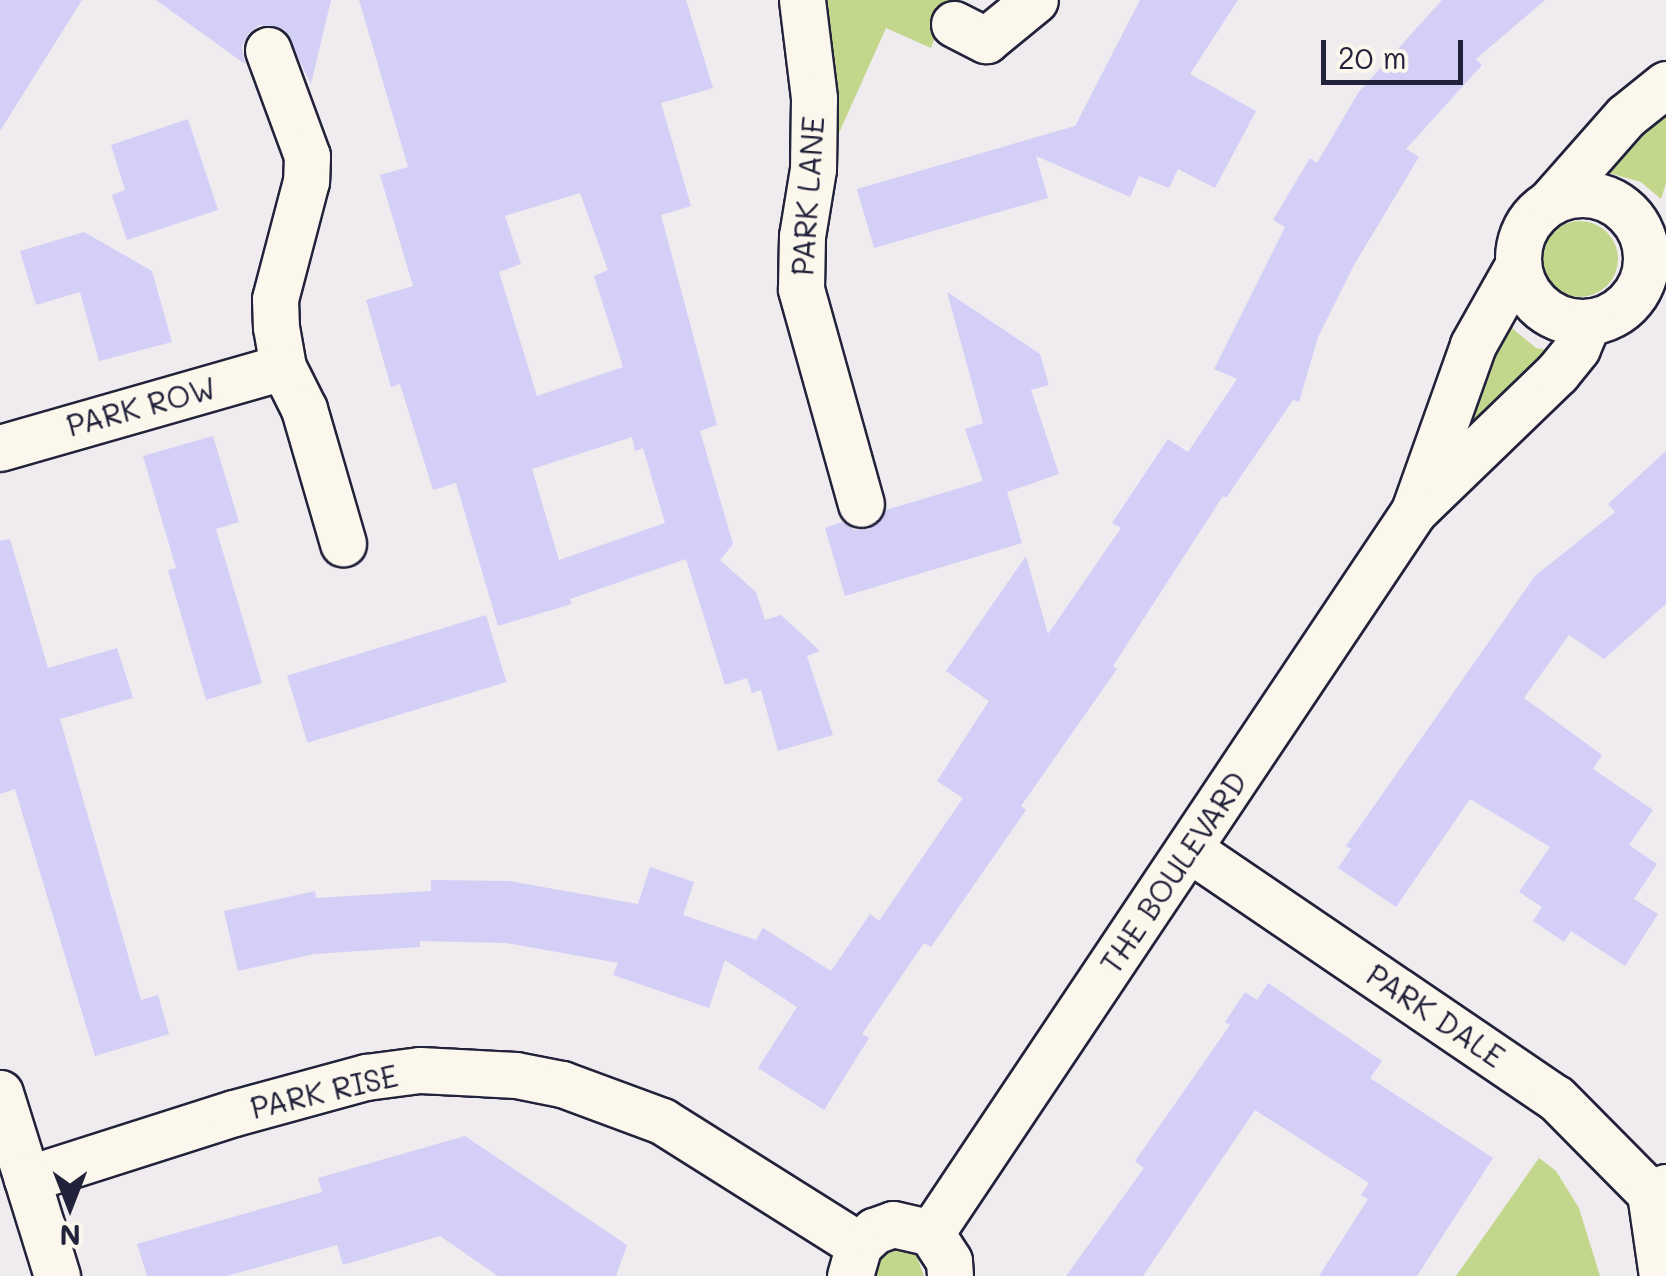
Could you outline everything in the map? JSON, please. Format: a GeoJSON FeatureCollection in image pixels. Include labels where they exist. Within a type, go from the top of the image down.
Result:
{"type":"FeatureCollection","features":[{"type":"Feature","properties":{"kind":"street","name":"PARK LANE"},"geometry":{"type":"LineString","coordinates":[[802,0],[814,98],[813,169],[802,236],[801,289],[861,504]]}},
{"type":"Feature","properties":{"kind":"street"},"geometry":{"type":"LineString","coordinates":[[954,24],[986,40],[1034,0]]}},
{"type":"Feature","properties":{"kind":"street"},"geometry":{"type":"LineString","coordinates":[[268,50],[307,156],[306,181],[275,299],[284,367],[304,409],[343,542]]}},
{"type":"Feature","properties":{"kind":"street"},"geometry":{"type":"LineString","coordinates":[[1551,201],[1570,194],[1609,200],[1656,233],[1646,262],[1650,306],[1588,322],[1549,314],[1534,301],[1518,265],[1525,228],[1626,116],[1666,84]]}},
{"type":"Feature","properties":{"kind":"street","name":"THE BOULEVARD"},"geometry":{"type":"LineString","coordinates":[[1414,511],[1473,345],[1518,265]]}},
{"type":"Feature","properties":{"kind":"street","name":"THE BOULEVARD"},"geometry":{"type":"LineString","coordinates":[[930,1233],[1414,511],[1558,373],[1577,348],[1588,322]]}},
{"type":"Feature","properties":{"kind":"street","name":"PARK ROW"},"geometry":{"type":"LineString","coordinates":[[0,448],[284,367]]}},
{"type":"Feature","properties":{"kind":"street","name":"PARK DALE"},"geometry":{"type":"LineString","coordinates":[[1189,850],[1442,1017],[1556,1098],[1658,1190]]}},
{"type":"Feature","properties":{"kind":"street","name":"PARK RISE"},"geometry":{"type":"LineString","coordinates":[[27,1179],[234,1113],[366,1077],[420,1070],[474,1070],[562,1084],[662,1122],[854,1260]]}},
{"type":"Feature","properties":{"kind":"street"},"geometry":{"type":"LineString","coordinates":[[0,1093],[57,1276]]}},
{"type":"Feature","properties":{"kind":"street"},"geometry":{"type":"LineString","coordinates":[[1658,1190],[1662,1276]]}},
{"type":"Feature","properties":{"kind":"street"},"geometry":{"type":"LineString","coordinates":[[854,1260],[874,1230],[892,1224],[930,1233],[949,1262],[950,1276]]}},
{"type":"Feature","properties":{"kind":"green space"},"geometry":{"type":"Polygon","coordinates":[[[826,0],[949,0],[931,48],[886,28],[839,133],[826,0]]]}},
{"type":"Feature","properties":{"kind":"green space"},"geometry":{"type":"Polygon","coordinates":[[[1666,111],[1666,183],[1661,199],[1641,182],[1609,173],[1666,111]]]}},
{"type":"Feature","properties":{"kind":"green space"},"geometry":{"type":"Polygon","coordinates":[[[1580,221],[1607,232],[1618,259],[1607,286],[1580,297],[1553,286],[1542,259],[1553,232],[1580,221]]]}},
{"type":"Feature","properties":{"kind":"green space"},"geometry":{"type":"Polygon","coordinates":[[[1506,323],[1536,348],[1553,351],[1458,443],[1506,323]]]}},
{"type":"Feature","properties":{"kind":"green space"},"geometry":{"type":"Polygon","coordinates":[[[1539,1158],[1556,1171],[1579,1208],[1600,1276],[1456,1276],[1539,1158]]]}},
{"type":"Feature","properties":{"kind":"green space"},"geometry":{"type":"Polygon","coordinates":[[[899,1248],[916,1254],[924,1276],[872,1276],[877,1259],[899,1248]]]}},
{"type":"Feature","properties":{"kind":"building"},"geometry":{"type":"Polygon","coordinates":[[[0,0],[82,0],[0,131],[0,0]]]}},
{"type":"Feature","properties":{"kind":"building"},"geometry":{"type":"Polygon","coordinates":[[[156,0],[331,0],[311,84],[284,29],[260,25],[249,33],[242,46],[245,64],[156,0]]]}},
{"type":"Feature","properties":{"kind":"building"},"geometry":{"type":"Polygon","coordinates":[[[359,0],[686,0],[713,88],[661,103],[691,206],[661,215],[717,425],[700,431],[733,544],[720,560],[756,592],[765,620],[781,615],[820,651],[807,656],[833,735],[778,751],[761,690],[752,693],[747,678],[725,685],[686,559],[570,599],[572,604],[498,626],[456,483],[433,490],[400,384],[391,387],[366,300],[413,286],[380,175],[408,167],[359,0]],[[580,193],[505,216],[521,264],[499,272],[537,396],[623,367],[594,276],[608,270],[580,193]],[[632,437],[532,469],[559,560],[665,523],[643,448],[635,451],[632,437]]]}},
{"type":"Feature","properties":{"kind":"building"},"geometry":{"type":"Polygon","coordinates":[[[1140,0],[1238,0],[1190,74],[1256,111],[1215,188],[1178,169],[1169,188],[1139,176],[1130,197],[1036,156],[1048,198],[874,248],[857,189],[1075,126],[1140,0]]]}},
{"type":"Feature","properties":{"kind":"building"},"geometry":{"type":"Polygon","coordinates":[[[1442,0],[1545,0],[1476,59],[1482,65],[1406,149],[1419,157],[1354,265],[1318,337],[1299,402],[1293,400],[1226,498],[1223,496],[1113,666],[1117,669],[1021,806],[1026,810],[931,947],[924,943],[862,1034],[869,1038],[824,1110],[758,1068],[797,1007],[725,960],[709,1008],[613,975],[618,963],[506,943],[420,941],[420,947],[314,954],[238,971],[224,911],[315,891],[316,898],[431,891],[431,880],[509,881],[638,904],[650,867],[694,882],[683,915],[756,940],[763,928],[831,971],[870,914],[879,921],[963,798],[937,781],[989,701],[946,671],[1026,556],[1048,634],[1121,528],[1112,523],[1168,439],[1188,452],[1237,379],[1214,369],[1285,227],[1273,220],[1310,158],[1317,163],[1358,93],[1442,0]]]}},
{"type":"Feature","properties":{"kind":"building"},"geometry":{"type":"Polygon","coordinates":[[[188,119],[218,210],[127,240],[112,195],[125,190],[111,145],[188,119]]]}},
{"type":"Feature","properties":{"kind":"building"},"geometry":{"type":"Polygon","coordinates":[[[84,232],[152,271],[172,342],[99,361],[80,292],[36,305],[20,251],[84,232]]]}},
{"type":"Feature","properties":{"kind":"building"},"geometry":{"type":"Polygon","coordinates":[[[947,292],[1040,354],[1049,385],[1031,390],[1059,474],[1007,492],[1022,543],[845,596],[825,528],[842,522],[855,530],[869,529],[886,510],[983,481],[965,429],[983,423],[947,292]]]}},
{"type":"Feature","properties":{"kind":"building"},"geometry":{"type":"Polygon","coordinates":[[[213,436],[239,522],[216,529],[262,683],[206,700],[168,570],[176,568],[143,456],[213,436]]]}},
{"type":"Feature","properties":{"kind":"building"},"geometry":{"type":"Polygon","coordinates":[[[1666,451],[1666,604],[1604,659],[1569,635],[1524,698],[1602,755],[1593,769],[1653,810],[1629,845],[1657,864],[1634,899],[1658,914],[1625,966],[1571,931],[1564,942],[1533,921],[1542,907],[1519,892],[1550,847],[1470,799],[1396,907],[1338,868],[1351,849],[1346,846],[1535,576],[1615,512],[1608,504],[1666,451]]]}},
{"type":"Feature","properties":{"kind":"building"},"geometry":{"type":"Polygon","coordinates":[[[10,539],[48,668],[117,648],[133,698],[60,719],[141,1000],[158,995],[169,1034],[95,1056],[15,789],[0,794],[0,541],[10,539]]]}},
{"type":"Feature","properties":{"kind":"building"},"geometry":{"type":"Polygon","coordinates":[[[486,615],[506,682],[308,743],[287,676],[486,615]]]}},
{"type":"Feature","properties":{"kind":"building"},"geometry":{"type":"Polygon","coordinates":[[[1268,983],[1382,1061],[1370,1078],[1493,1158],[1417,1276],[1319,1276],[1368,1199],[1361,1195],[1369,1183],[1255,1110],[1143,1276],[1066,1276],[1144,1168],[1135,1161],[1230,1025],[1225,1022],[1245,992],[1257,1000],[1268,983]]]}},
{"type":"Feature","properties":{"kind":"building"},"geometry":{"type":"Polygon","coordinates":[[[465,1136],[627,1245],[616,1276],[498,1276],[440,1236],[343,1265],[337,1245],[227,1276],[147,1276],[137,1244],[322,1192],[318,1178],[465,1136]]]}}]}
